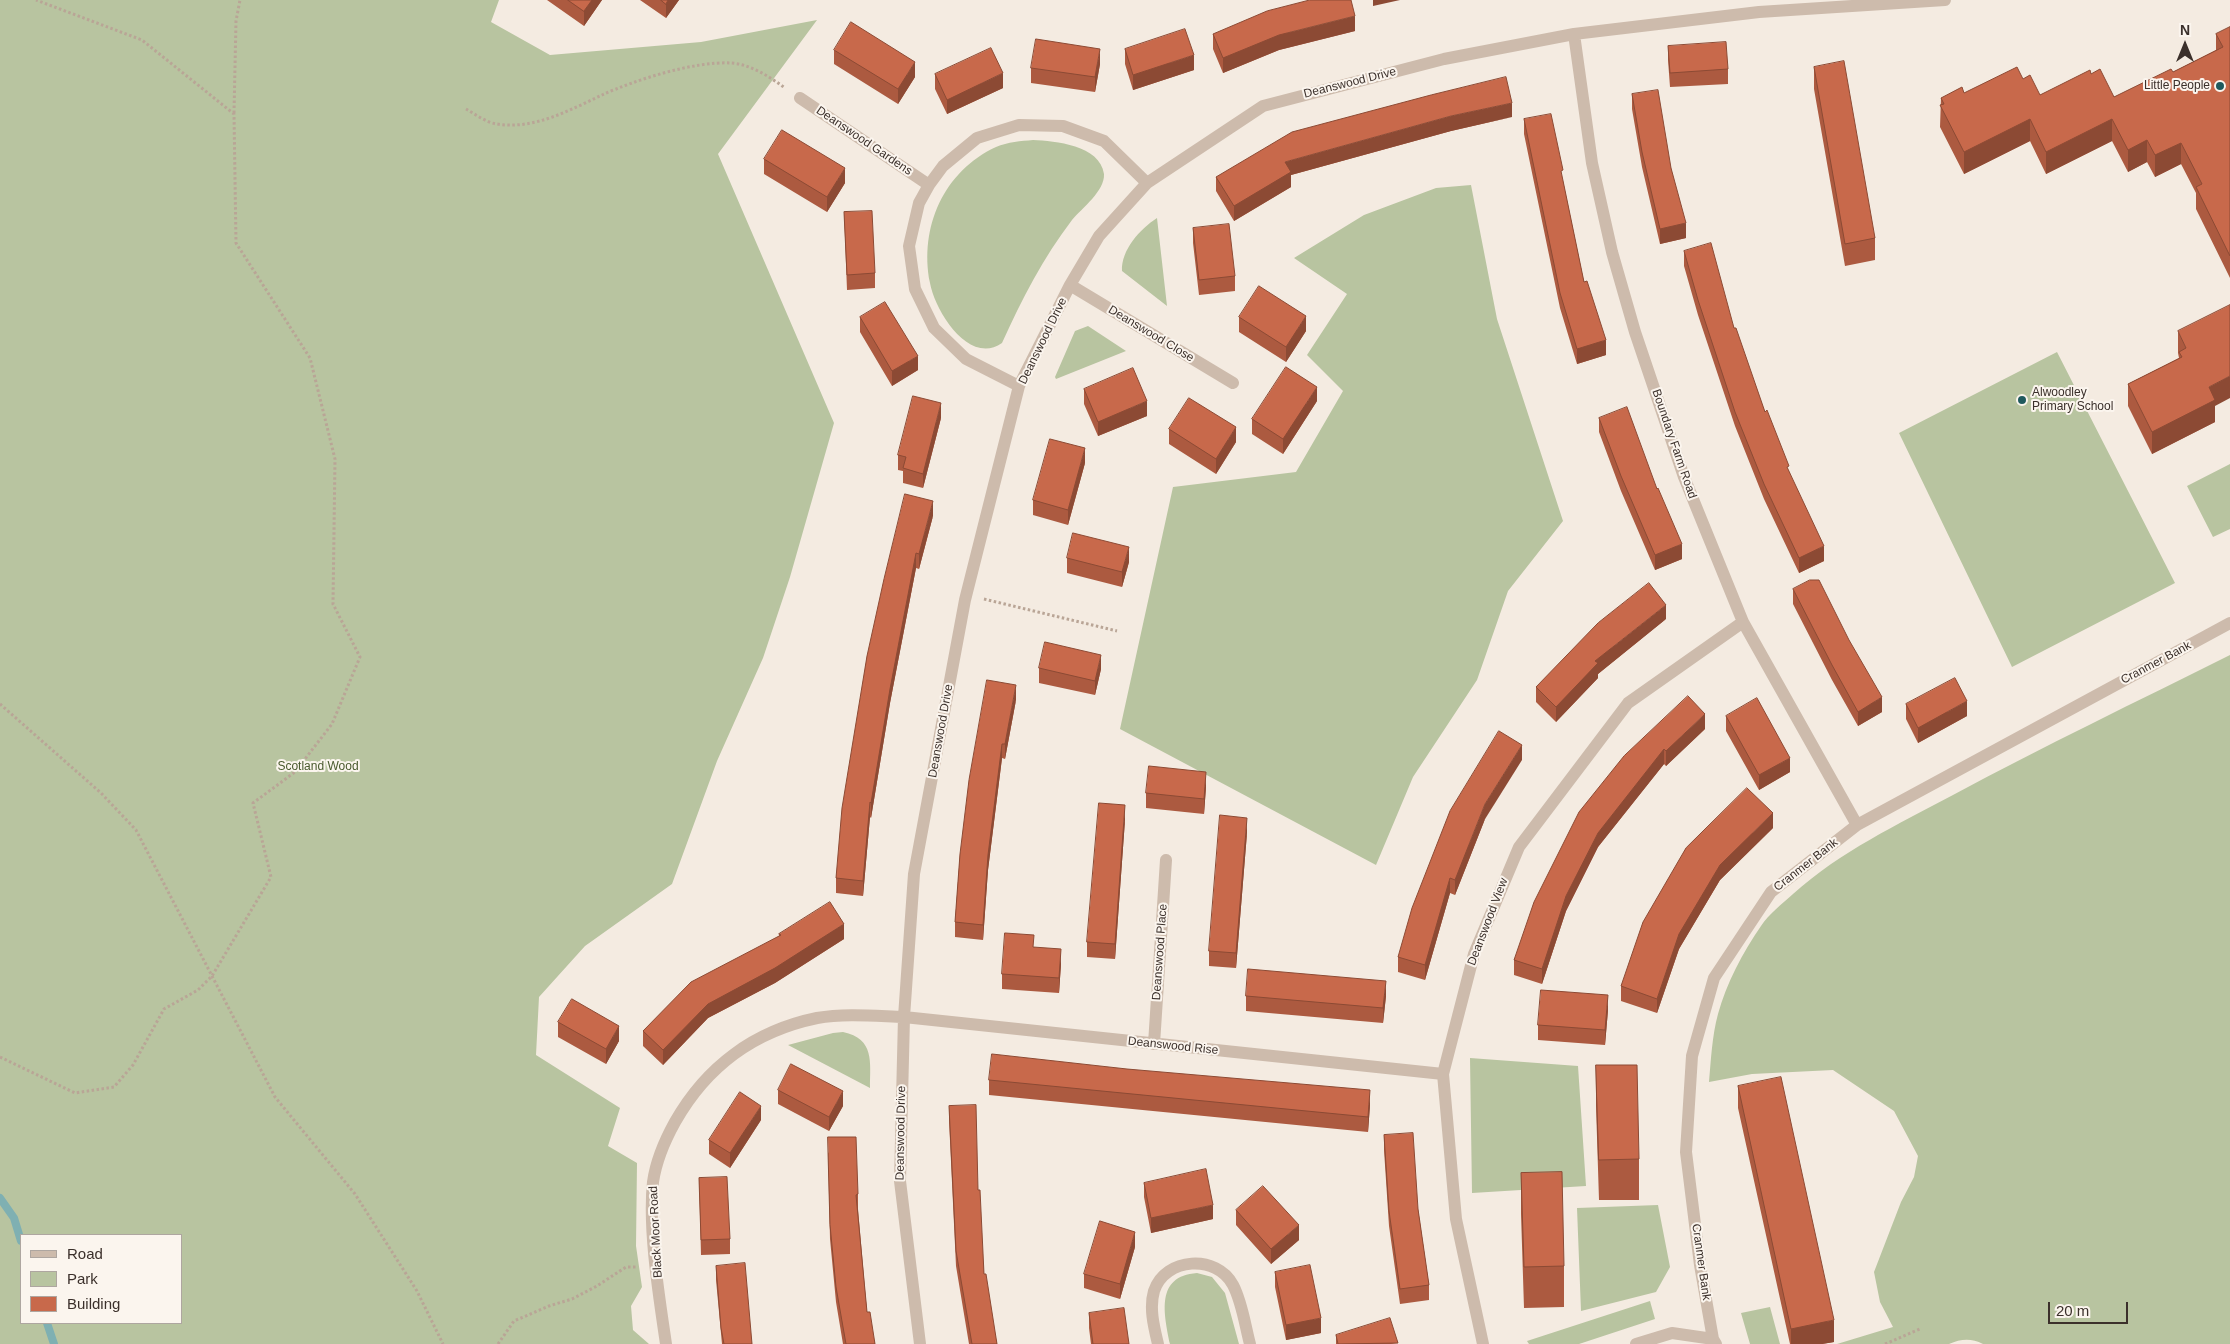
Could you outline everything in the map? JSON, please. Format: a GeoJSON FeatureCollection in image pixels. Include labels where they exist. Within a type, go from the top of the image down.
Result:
{"type":"FeatureCollection","features":[{"type":"Feature","properties":{"kind":"street","name":"Deanswood Drive"},"geometry":{"type":"LineString","coordinates":[[920,1344],[900,1181],[904,1017],[914,874],[966,594],[1020,386],[1070,285],[1099,236],[1147,182],[1263,106],[1444,59],[1574,34],[1759,12],[1945,0]]}},
{"type":"Feature","properties":{"kind":"street","name":"Boundary Farm Road"},"geometry":{"type":"LineString","coordinates":[[1574,34],[1592,163],[1615,261],[1636,332],[1684,477],[1743,622],[1857,825]]}},
{"type":"Feature","properties":{"kind":"street","name":"Deanswood Gardens"},"geometry":{"type":"LineString","coordinates":[[800,98],[929,185]]}},
{"type":"Feature","properties":{"kind":"street"},"geometry":{"type":"LineString","coordinates":[[1020,386],[966,359],[934,328],[915,289],[909,246],[919,203],[929,185],[943,166],[977,138],[1019,125],[1063,126],[1104,141],[1147,182]]}},
{"type":"Feature","properties":{"kind":"street","name":"Deanswood Close"},"geometry":{"type":"LineString","coordinates":[[1070,285],[1232,383]]}},
{"type":"Feature","properties":{"kind":"street","name":"Deanswood View"},"geometry":{"type":"LineString","coordinates":[[1483,1344],[1456,1219],[1443,1074],[1474,954],[1519,847],[1628,702],[1743,622]]}},
{"type":"Feature","properties":{"kind":"street","name":"Cranmer Bank"},"geometry":{"type":"LineString","coordinates":[[1714,1342],[1700,1265],[1686,1152],[1692,1056],[1714,978],[1771,892],[1857,825],[2230,623]]}},
{"type":"Feature","properties":{"kind":"street","name":"Deanswood Place"},"geometry":{"type":"LineString","coordinates":[[1154,1044],[1166,860]]}},
{"type":"Feature","properties":{"kind":"street","name":"Black Moor Road"},"geometry":{"type":"LineString","coordinates":[[666,1344],[657,1268],[652,1204],[653,1181],[659,1157],[685,1104],[696,1088],[710,1074],[753,1041],[786,1027],[818,1018],[850,1016],[904,1017]]}},
{"type":"Feature","properties":{"kind":"street","name":"Deanswood Rise"},"geometry":{"type":"LineString","coordinates":[[904,1017],[1443,1074]]}},
{"type":"Feature","properties":{"kind":"street"},"geometry":{"type":"LineString","coordinates":[[1158,1344],[1151,1303],[1155,1289],[1162,1277],[1173,1269],[1186,1264],[1200,1263],[1213,1266],[1225,1274],[1233,1285],[1250,1344]]}},
{"type":"Feature","properties":{"kind":"street"},"geometry":{"type":"LineString","coordinates":[[1636,1344],[1672,1333],[1714,1342]]}},
{"type":"Feature","properties":{"kind":"path"},"geometry":{"type":"LineString","coordinates":[[36,0],[142,40],[234,114]]}},
{"type":"Feature","properties":{"kind":"path"},"geometry":{"type":"LineString","coordinates":[[0,1058],[75,1093],[114,1087],[133,1065],[164,1008],[198,990],[212,976],[271,877],[253,803],[295,772],[332,724],[360,657],[333,604],[335,459],[310,358],[236,243],[234,114],[236,21],[240,0]]}},
{"type":"Feature","properties":{"kind":"path"},"geometry":{"type":"LineString","coordinates":[[466,109],[496,124],[534,123],[569,111],[625,85],[690,67],[732,63],[765,74],[800,98]]}},
{"type":"Feature","properties":{"kind":"path"},"geometry":{"type":"LineString","coordinates":[[966,594],[1117,631]]}},
{"type":"Feature","properties":{"kind":"path"},"geometry":{"type":"LineString","coordinates":[[0,704],[102,793],[136,830],[275,1096],[355,1194],[417,1291],[443,1344]]}},
{"type":"Feature","properties":{"kind":"path"},"geometry":{"type":"LineString","coordinates":[[498,1344],[514,1321],[549,1306],[572,1299],[597,1286],[626,1267],[657,1268]]}},
{"type":"Feature","properties":{"kind":"path"},"geometry":{"type":"LineString","coordinates":[[1885,1344],[1920,1329]]}},
{"type":"Feature","properties":{"kind":"green space","name":"Scotland Wood"},"geometry":{"type":"Polygon","coordinates":[[[0,0],[499,0],[491,22],[550,55],[701,42],[817,20],[718,154],[834,423],[790,577],[763,658],[717,761],[672,884],[585,946],[539,997],[536,1055],[620,1108],[608,1146],[637,1163],[636,1246],[642,1287],[631,1306],[633,1330],[649,1344],[0,1344],[0,0]]]}},
{"type":"Feature","properties":{"kind":"green space"},"geometry":{"type":"Polygon","coordinates":[[[1033,140],[1075,146],[1086,151],[1101,164],[1104,174],[1103,180],[1097,193],[1072,220],[1042,264],[1002,343],[990,348],[978,347],[966,342],[956,332],[946,320],[933,295],[928,262],[928,242],[932,222],[939,203],[949,186],[962,170],[978,157],[1001,145],[1033,140]]]}},
{"type":"Feature","properties":{"kind":"green space"},"geometry":{"type":"Polygon","coordinates":[[[1471,185],[1497,319],[1563,521],[1508,591],[1477,680],[1413,777],[1376,865],[1120,729],[1173,487],[1296,472],[1343,391],[1307,355],[1347,294],[1294,258],[1364,215],[1436,188],[1471,185]]]}},
{"type":"Feature","properties":{"kind":"green space"},"geometry":{"type":"Polygon","coordinates":[[[1157,218],[1167,306],[1122,271],[1128,248],[1138,234],[1157,218]]]}},
{"type":"Feature","properties":{"kind":"green space"},"geometry":{"type":"Polygon","coordinates":[[[1088,326],[1126,351],[1056,379],[1055,377],[1075,331],[1088,326]]]}},
{"type":"Feature","properties":{"kind":"green space"},"geometry":{"type":"Polygon","coordinates":[[[2057,352],[2175,583],[2012,667],[1899,433],[2057,352]]]}},
{"type":"Feature","properties":{"kind":"green space"},"geometry":{"type":"Polygon","coordinates":[[[2230,464],[2230,529],[2213,537],[2187,486],[2230,464]]]}},
{"type":"Feature","properties":{"kind":"green space"},"geometry":{"type":"Polygon","coordinates":[[[2230,655],[2230,1344],[1983,1344],[1966,1340],[1949,1344],[1837,1344],[1893,1327],[1880,1302],[1874,1272],[1901,1202],[1914,1177],[1918,1156],[1894,1111],[1833,1070],[1752,1074],[1709,1082],[1713,1039],[1718,1014],[1730,980],[1748,946],[1772,913],[1811,879],[1850,852],[1890,828],[2022,759],[2230,655]]]}},
{"type":"Feature","properties":{"kind":"green space"},"geometry":{"type":"Polygon","coordinates":[[[843,1032],[853,1035],[866,1046],[870,1061],[870,1088],[788,1045],[843,1032]]]}},
{"type":"Feature","properties":{"kind":"green space"},"geometry":{"type":"Polygon","coordinates":[[[1470,1058],[1578,1066],[1586,1186],[1472,1193],[1470,1058]]]}},
{"type":"Feature","properties":{"kind":"green space"},"geometry":{"type":"Polygon","coordinates":[[[1658,1205],[1670,1267],[1656,1292],[1581,1311],[1577,1208],[1658,1205]]]}},
{"type":"Feature","properties":{"kind":"green space"},"geometry":{"type":"Polygon","coordinates":[[[1197,1273],[1212,1277],[1225,1293],[1239,1344],[1170,1344],[1165,1309],[1168,1289],[1174,1281],[1197,1273]]]}},
{"type":"Feature","properties":{"kind":"green space"},"geometry":{"type":"Polygon","coordinates":[[[1650,1301],[1655,1319],[1579,1344],[1529,1344],[1527,1341],[1650,1301]]]}},
{"type":"Feature","properties":{"kind":"green space"},"geometry":{"type":"Polygon","coordinates":[[[1770,1307],[1780,1344],[1750,1344],[1741,1313],[1770,1307]]]}},
{"type":"Feature","properties":{"kind":"building"},"geometry":{"type":"Polygon","coordinates":[[[568,0],[592,0],[584,11],[568,0]]]}},
{"type":"Feature","properties":{"kind":"building"},"geometry":{"type":"Polygon","coordinates":[[[1310,0],[1351,0],[1355,16],[1279,35],[1223,58],[1213,34],[1267,11],[1310,0]]]}},
{"type":"Feature","properties":{"kind":"building"},"geometry":{"type":"Polygon","coordinates":[[[851,22],[915,62],[898,89],[834,50],[851,22]]]}},
{"type":"Feature","properties":{"kind":"building"},"geometry":{"type":"Polygon","coordinates":[[[2230,27],[2230,256],[2196,187],[2202,184],[2181,143],[2155,155],[2147,140],[2128,150],[2112,119],[2046,152],[2030,119],[1964,152],[1940,105],[1944,104],[1941,98],[1962,87],[1964,93],[2017,67],[2023,79],[2030,75],[2040,95],[2090,70],[2091,74],[2100,69],[2114,97],[2171,69],[2173,72],[2223,47],[2216,34],[2230,27]]]}},
{"type":"Feature","properties":{"kind":"building"},"geometry":{"type":"Polygon","coordinates":[[[1185,29],[1194,55],[1133,75],[1125,49],[1185,29]]]}},
{"type":"Feature","properties":{"kind":"building"},"geometry":{"type":"Polygon","coordinates":[[[1036,39],[1100,49],[1095,77],[1031,68],[1036,39]]]}},
{"type":"Feature","properties":{"kind":"building"},"geometry":{"type":"Polygon","coordinates":[[[1726,42],[1728,69],[1670,73],[1668,46],[1726,42]]]}},
{"type":"Feature","properties":{"kind":"building"},"geometry":{"type":"Polygon","coordinates":[[[991,48],[1003,73],[947,100],[935,74],[991,48]]]}},
{"type":"Feature","properties":{"kind":"building"},"geometry":{"type":"Polygon","coordinates":[[[1844,61],[1875,238],[1845,244],[1814,67],[1844,61]]]}},
{"type":"Feature","properties":{"kind":"building"},"geometry":{"type":"Polygon","coordinates":[[[1506,77],[1512,103],[1451,116],[1285,162],[1291,172],[1234,206],[1216,177],[1292,132],[1506,77]]]}},
{"type":"Feature","properties":{"kind":"building"},"geometry":{"type":"Polygon","coordinates":[[[1658,90],[1671,168],[1686,223],[1660,229],[1642,152],[1632,94],[1658,90]]]}},
{"type":"Feature","properties":{"kind":"building"},"geometry":{"type":"Polygon","coordinates":[[[1551,114],[1584,282],[1587,281],[1606,340],[1577,349],[1560,293],[1524,119],[1551,114]]]}},
{"type":"Feature","properties":{"kind":"building"},"geometry":{"type":"Polygon","coordinates":[[[782,130],[845,168],[827,197],[764,159],[782,130]]]}},
{"type":"Feature","properties":{"kind":"building"},"geometry":{"type":"Polygon","coordinates":[[[872,211],[875,273],[847,275],[844,212],[872,211]]]}},
{"type":"Feature","properties":{"kind":"building"},"geometry":{"type":"Polygon","coordinates":[[[1229,224],[1235,276],[1199,280],[1193,228],[1229,224]]]}},
{"type":"Feature","properties":{"kind":"building"},"geometry":{"type":"Polygon","coordinates":[[[1711,243],[1734,328],[1736,328],[1765,412],[1767,410],[1789,466],[1787,467],[1824,546],[1799,558],[1764,484],[1735,412],[1684,251],[1711,243]]]}},
{"type":"Feature","properties":{"kind":"building"},"geometry":{"type":"Polygon","coordinates":[[[1259,286],[1306,316],[1286,347],[1239,317],[1259,286]]]}},
{"type":"Feature","properties":{"kind":"building"},"geometry":{"type":"Polygon","coordinates":[[[885,302],[918,356],[892,371],[860,317],[885,302]]]}},
{"type":"Feature","properties":{"kind":"building"},"geometry":{"type":"Polygon","coordinates":[[[2230,305],[2230,376],[2209,387],[2215,400],[2152,432],[2128,384],[2182,357],[2179,352],[2186,348],[2178,331],[2230,305]]]}},
{"type":"Feature","properties":{"kind":"building"},"geometry":{"type":"Polygon","coordinates":[[[1286,367],[1317,387],[1283,439],[1252,419],[1286,367]]]}},
{"type":"Feature","properties":{"kind":"building"},"geometry":{"type":"Polygon","coordinates":[[[1133,368],[1147,401],[1098,422],[1084,389],[1133,368]]]}},
{"type":"Feature","properties":{"kind":"building"},"geometry":{"type":"Polygon","coordinates":[[[913,396],[941,403],[923,474],[903,468],[906,457],[898,455],[913,396]]]}},
{"type":"Feature","properties":{"kind":"building"},"geometry":{"type":"Polygon","coordinates":[[[1189,398],[1236,427],[1216,459],[1169,429],[1189,398]]]}},
{"type":"Feature","properties":{"kind":"building"},"geometry":{"type":"Polygon","coordinates":[[[1627,407],[1657,489],[1682,544],[1655,555],[1621,476],[1599,418],[1627,407]]]}},
{"type":"Feature","properties":{"kind":"building"},"geometry":{"type":"Polygon","coordinates":[[[1050,439],[1085,448],[1068,510],[1033,500],[1050,439]]]}},
{"type":"Feature","properties":{"kind":"building"},"geometry":{"type":"Polygon","coordinates":[[[905,494],[933,501],[919,554],[916,553],[890,689],[870,802],[863,881],[836,878],[842,808],[867,656],[905,494]]]}},
{"type":"Feature","properties":{"kind":"building"},"geometry":{"type":"Polygon","coordinates":[[[1073,533],[1129,547],[1122,572],[1067,558],[1073,533]]]}},
{"type":"Feature","properties":{"kind":"building"},"geometry":{"type":"Polygon","coordinates":[[[1810,580],[1819,580],[1849,640],[1882,697],[1858,712],[1793,589],[1810,580]]]}},
{"type":"Feature","properties":{"kind":"building"},"geometry":{"type":"Polygon","coordinates":[[[1649,583],[1666,605],[1595,661],[1598,663],[1556,707],[1536,687],[1598,623],[1649,583]]]}},
{"type":"Feature","properties":{"kind":"building"},"geometry":{"type":"Polygon","coordinates":[[[1045,642],[1101,655],[1095,681],[1039,668],[1045,642]]]}},
{"type":"Feature","properties":{"kind":"building"},"geometry":{"type":"Polygon","coordinates":[[[1955,678],[1967,701],[1918,728],[1906,704],[1955,678]]]}},
{"type":"Feature","properties":{"kind":"building"},"geometry":{"type":"Polygon","coordinates":[[[987,680],[1016,685],[1005,744],[1002,744],[988,855],[983,925],[955,922],[960,854],[969,780],[987,680]]]}},
{"type":"Feature","properties":{"kind":"building"},"geometry":{"type":"Polygon","coordinates":[[[1688,696],[1705,714],[1666,751],[1664,749],[1598,833],[1566,896],[1542,969],[1514,960],[1534,902],[1579,812],[1624,756],[1688,696]]]}},
{"type":"Feature","properties":{"kind":"building"},"geometry":{"type":"Polygon","coordinates":[[[1757,698],[1790,758],[1759,775],[1726,716],[1757,698]]]}},
{"type":"Feature","properties":{"kind":"building"},"geometry":{"type":"Polygon","coordinates":[[[1499,731],[1522,745],[1485,804],[1455,880],[1450,878],[1425,965],[1398,957],[1412,908],[1450,811],[1499,731]]]}},
{"type":"Feature","properties":{"kind":"building"},"geometry":{"type":"Polygon","coordinates":[[[1149,766],[1206,772],[1204,799],[1146,793],[1149,766]]]}},
{"type":"Feature","properties":{"kind":"building"},"geometry":{"type":"Polygon","coordinates":[[[1747,788],[1773,813],[1720,865],[1679,934],[1657,999],[1621,986],[1643,922],[1686,848],[1747,788]]]}},
{"type":"Feature","properties":{"kind":"building"},"geometry":{"type":"Polygon","coordinates":[[[1099,803],[1125,805],[1115,944],[1087,942],[1099,803]]]}},
{"type":"Feature","properties":{"kind":"building"},"geometry":{"type":"Polygon","coordinates":[[[1220,815],[1247,818],[1236,953],[1209,951],[1220,815]]]}},
{"type":"Feature","properties":{"kind":"building"},"geometry":{"type":"Polygon","coordinates":[[[830,902],[844,924],[775,968],[708,1004],[663,1050],[643,1031],[691,982],[781,935],[779,934],[830,902]]]}},
{"type":"Feature","properties":{"kind":"building"},"geometry":{"type":"Polygon","coordinates":[[[1005,933],[1034,935],[1033,947],[1061,949],[1059,978],[1002,974],[1005,933]]]}},
{"type":"Feature","properties":{"kind":"building"},"geometry":{"type":"Polygon","coordinates":[[[1248,969],[1386,981],[1383,1008],[1246,996],[1248,969]]]}},
{"type":"Feature","properties":{"kind":"building"},"geometry":{"type":"Polygon","coordinates":[[[1541,990],[1608,995],[1605,1030],[1538,1025],[1541,990]]]}},
{"type":"Feature","properties":{"kind":"building"},"geometry":{"type":"Polygon","coordinates":[[[572,999],[619,1026],[606,1049],[558,1022],[572,999]]]}},
{"type":"Feature","properties":{"kind":"building"},"geometry":{"type":"Polygon","coordinates":[[[992,1054],[1127,1069],[1370,1090],[1368,1117],[989,1080],[992,1054]]]}},
{"type":"Feature","properties":{"kind":"building"},"geometry":{"type":"Polygon","coordinates":[[[791,1064],[843,1091],[829,1117],[778,1090],[791,1064]]]}},
{"type":"Feature","properties":{"kind":"building"},"geometry":{"type":"Polygon","coordinates":[[[1596,1065],[1637,1065],[1639,1159],[1599,1160],[1596,1065]]]}},
{"type":"Feature","properties":{"kind":"building"},"geometry":{"type":"Polygon","coordinates":[[[1781,1077],[1834,1320],[1791,1329],[1738,1086],[1781,1077]]]}},
{"type":"Feature","properties":{"kind":"building"},"geometry":{"type":"Polygon","coordinates":[[[740,1092],[761,1106],[730,1153],[709,1140],[740,1092]]]}},
{"type":"Feature","properties":{"kind":"building"},"geometry":{"type":"Polygon","coordinates":[[[976,1105],[978,1190],[980,1190],[984,1274],[986,1274],[997,1344],[972,1344],[956,1251],[949,1106],[976,1105]]]}},
{"type":"Feature","properties":{"kind":"building"},"geometry":{"type":"Polygon","coordinates":[[[1413,1133],[1418,1209],[1429,1285],[1400,1289],[1389,1211],[1384,1135],[1413,1133]]]}},
{"type":"Feature","properties":{"kind":"building"},"geometry":{"type":"Polygon","coordinates":[[[828,1137],[856,1137],[858,1194],[856,1195],[867,1312],[870,1312],[875,1344],[846,1344],[836,1287],[830,1225],[828,1137]]]}},
{"type":"Feature","properties":{"kind":"building"},"geometry":{"type":"Polygon","coordinates":[[[1206,1169],[1213,1205],[1151,1218],[1144,1183],[1206,1169]]]}},
{"type":"Feature","properties":{"kind":"building"},"geometry":{"type":"Polygon","coordinates":[[[1562,1172],[1564,1266],[1524,1267],[1521,1173],[1562,1172]]]}},
{"type":"Feature","properties":{"kind":"building"},"geometry":{"type":"Polygon","coordinates":[[[727,1177],[730,1239],[701,1240],[699,1178],[727,1177]]]}},
{"type":"Feature","properties":{"kind":"building"},"geometry":{"type":"Polygon","coordinates":[[[1263,1186],[1299,1225],[1271,1249],[1236,1210],[1263,1186]]]}},
{"type":"Feature","properties":{"kind":"building"},"geometry":{"type":"Polygon","coordinates":[[[1100,1221],[1135,1232],[1120,1284],[1084,1274],[1100,1221]]]}},
{"type":"Feature","properties":{"kind":"building"},"geometry":{"type":"Polygon","coordinates":[[[745,1263],[752,1344],[724,1344],[716,1266],[745,1263]]]}},
{"type":"Feature","properties":{"kind":"building"},"geometry":{"type":"Polygon","coordinates":[[[1310,1265],[1321,1318],[1286,1325],[1275,1272],[1310,1265]]]}},
{"type":"Feature","properties":{"kind":"building"},"geometry":{"type":"Polygon","coordinates":[[[1124,1308],[1129,1344],[1093,1344],[1089,1313],[1124,1308]]]}},
{"type":"Feature","properties":{"kind":"building"},"geometry":{"type":"Polygon","coordinates":[[[1390,1318],[1398,1343],[1338,1344],[1336,1335],[1390,1318]]]}},
{"type":"Feature","properties":{"kind":"waterway"},"geometry":{"type":"LineString","coordinates":[[0,1198],[14,1218],[20,1238]]}},
{"type":"Feature","properties":{"kind":"waterway"},"geometry":{"type":"LineString","coordinates":[[47,1324],[54,1344]]}},
{"type":"Feature","properties":{"kind":"place","name":"Little People"},"geometry":{"type":"Point","coordinates":[2220,86]}},
{"type":"Feature","properties":{"kind":"place","name":"Alwoodley Primary School"},"geometry":{"type":"Point","coordinates":[2022,400]}}]}
